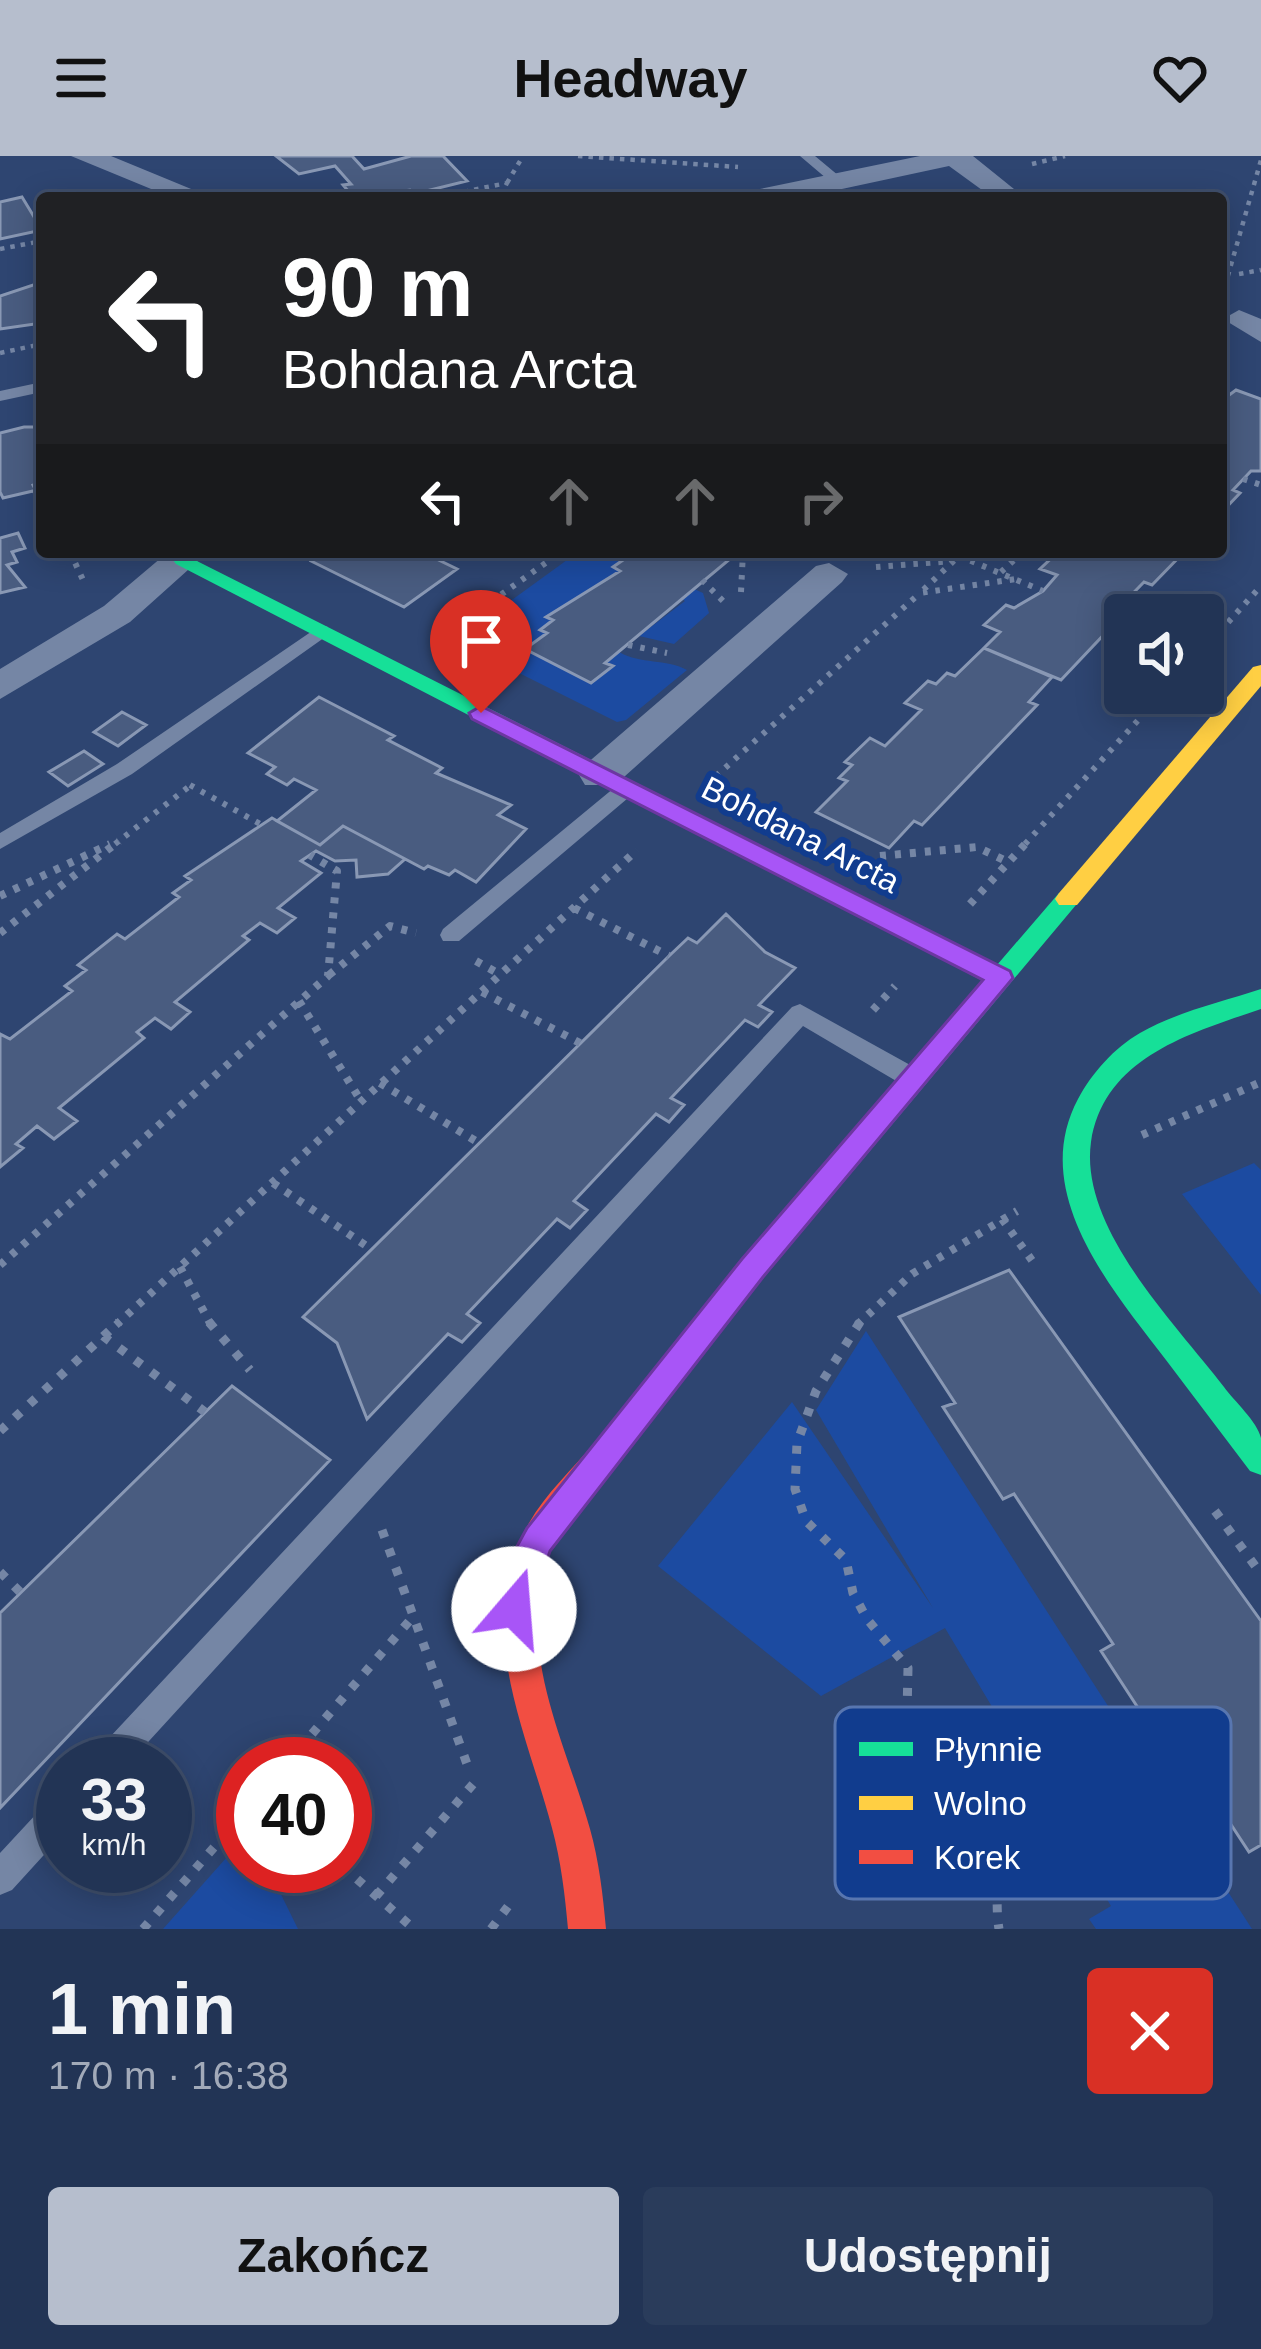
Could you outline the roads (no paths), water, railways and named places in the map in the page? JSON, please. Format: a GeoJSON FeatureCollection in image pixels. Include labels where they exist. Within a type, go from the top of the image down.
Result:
{"type":"FeatureCollection","features":[{"type":"Feature","properties":{"kind":"street"},"geometry":{"type":"LineString","coordinates":[[85,156],[183,192]]}},
{"type":"Feature","properties":{"kind":"street"},"geometry":{"type":"LineString","coordinates":[[789,192],[957,157],[1003,192]]}},
{"type":"Feature","properties":{"kind":"street"},"geometry":{"type":"LineString","coordinates":[[0,686],[85,637],[184,558]]}},
{"type":"Feature","properties":{"kind":"street","name":"Bohdana Arcta"},"geometry":{"type":"LineString","coordinates":[[190,558],[321,631],[1000,978]]}},
{"type":"Feature","properties":{"kind":"street"},"geometry":{"type":"LineString","coordinates":[[614,782],[829,574]]}},
{"type":"Feature","properties":{"kind":"street"},"geometry":{"type":"LineString","coordinates":[[586,1929],[579,1846],[519,1672],[514,1609],[522,1573],[538,1539],[738,1286],[1261,672]]}},
{"type":"Feature","properties":{"kind":"street"},"geometry":{"type":"LineString","coordinates":[[1261,999],[1136,1049],[1088,1099],[1072,1154],[1077,1198],[1096,1244],[1261,1460]]}},
{"type":"Feature","properties":{"kind":"lane"},"geometry":{"type":"LineString","coordinates":[[807,156],[838,182]]}},
{"type":"Feature","properties":{"kind":"lane"},"geometry":{"type":"LineString","coordinates":[[0,396],[36,388]]}},
{"type":"Feature","properties":{"kind":"lane"},"geometry":{"type":"LineString","coordinates":[[0,842],[83,800],[147,758],[321,631]]}},
{"type":"Feature","properties":{"kind":"lane"},"geometry":{"type":"LineString","coordinates":[[451,935],[614,782]]}},
{"type":"Feature","properties":{"kind":"lane"},"geometry":{"type":"LineString","coordinates":[[131,1737],[800,1013],[914,1079]]}},
{"type":"Feature","properties":{"kind":"lane"},"geometry":{"type":"LineString","coordinates":[[0,1878],[36,1839]]}}]}
